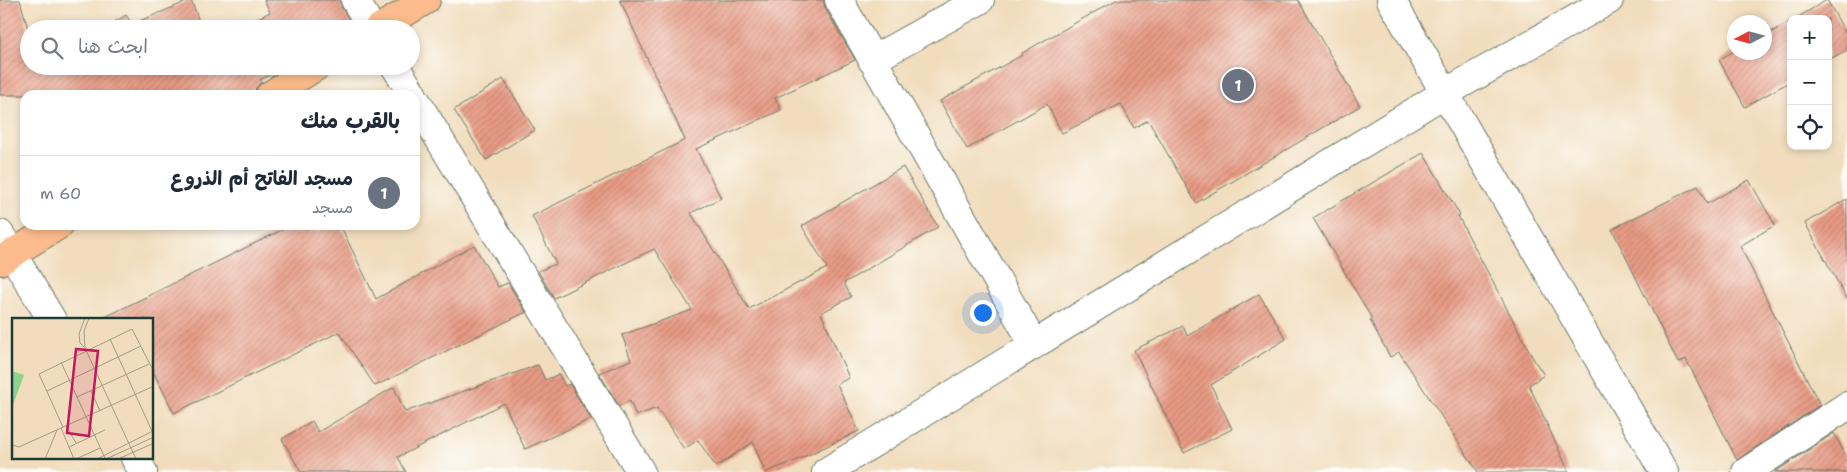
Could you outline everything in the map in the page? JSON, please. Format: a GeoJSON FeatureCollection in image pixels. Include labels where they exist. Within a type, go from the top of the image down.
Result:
{"type":"FeatureCollection","features":[{"type":"Feature","properties":{"kind":"main road"},"geometry":{"type":"LineString","coordinates":[[393,20],[426,0]]}},
{"type":"Feature","properties":{"kind":"main road"},"geometry":{"type":"LineString","coordinates":[[278,90],[302,75]]}},
{"type":"Feature","properties":{"kind":"main road"},"geometry":{"type":"LineString","coordinates":[[4,250],[48,230]]}},
{"type":"Feature","properties":{"kind":"street"},"geometry":{"type":"LineString","coordinates":[[355,0],[367,20]]}},
{"type":"Feature","properties":{"kind":"street"},"geometry":{"type":"LineString","coordinates":[[838,0],[1034,345]]}},
{"type":"Feature","properties":{"kind":"street"},"geometry":{"type":"LineString","coordinates":[[872,60],[980,0]]}},
{"type":"Feature","properties":{"kind":"street"},"geometry":{"type":"LineString","coordinates":[[1391,0],[1664,472]]}},
{"type":"Feature","properties":{"kind":"street"},"geometry":{"type":"LineString","coordinates":[[826,472],[1445,93],[1609,0]]}},
{"type":"Feature","properties":{"kind":"street"},"geometry":{"type":"LineString","coordinates":[[401,75],[410,90]]}},
{"type":"Feature","properties":{"kind":"street"},"geometry":{"type":"LineString","coordinates":[[420,107],[641,472]]}},
{"type":"Feature","properties":{"kind":"street"},"geometry":{"type":"LineString","coordinates":[[4,250],[51,318]]}},
{"type":"Feature","properties":{"kind":"street"},"geometry":{"type":"LineString","coordinates":[[1746,472],[1847,406]]}},
{"type":"Feature","properties":{"kind":"street"},"geometry":{"type":"LineString","coordinates":[[136,460],[143,472]]}},
{"type":"Feature","properties":{"kind":"building"},"geometry":{"type":"Polygon","coordinates":[[[0,0],[20,0],[25,20],[20,20],[20,75],[270,75],[260,80],[261,82],[255,90],[20,90],[20,95],[0,95],[0,0]]]}},
{"type":"Feature","properties":{"kind":"building"},"geometry":{"type":"Polygon","coordinates":[[[191,0],[199,20],[142,20],[191,0]]]}},
{"type":"Feature","properties":{"kind":"building"},"geometry":{"type":"Polygon","coordinates":[[[264,0],[339,0],[349,20],[255,20],[270,12],[264,0]]]}},
{"type":"Feature","properties":{"kind":"building"},"geometry":{"type":"Polygon","coordinates":[[[620,0],[823,0],[825,8],[855,60],[775,98],[781,110],[696,149],[721,198],[691,213],[749,309],[827,268],[802,226],[903,167],[938,227],[844,283],[851,297],[821,313],[849,378],[837,384],[859,431],[795,461],[766,472],[753,442],[716,467],[698,440],[684,449],[657,408],[636,416],[630,401],[619,406],[599,373],[631,360],[622,335],[692,310],[654,249],[554,298],[538,271],[556,264],[532,216],[685,140],[620,0]]]}},
{"type":"Feature","properties":{"kind":"building"},"geometry":{"type":"Polygon","coordinates":[[[1116,0],[1298,0],[1360,106],[1196,203],[1148,120],[1134,128],[1121,104],[1062,133],[1047,104],[967,149],[940,101],[1116,0]]]}},
{"type":"Feature","properties":{"kind":"building"},"geometry":{"type":"Polygon","coordinates":[[[1827,0],[1847,35],[1847,50],[1832,58],[1832,15],[1802,15],[1827,0]]]}},
{"type":"Feature","properties":{"kind":"building"},"geometry":{"type":"Polygon","coordinates":[[[126,15],[129,20],[118,20],[126,15]]]}},
{"type":"Feature","properties":{"kind":"building"},"geometry":{"type":"Polygon","coordinates":[[[1787,23],[1787,83],[1745,107],[1719,60],[1727,55],[1727,60],[1772,60],[1772,32],[1787,23]]]}},
{"type":"Feature","properties":{"kind":"building"},"geometry":{"type":"Polygon","coordinates":[[[503,79],[535,130],[486,160],[454,110],[503,79]]]}},
{"type":"Feature","properties":{"kind":"building"},"geometry":{"type":"Polygon","coordinates":[[[1423,153],[1460,215],[1458,216],[1534,360],[1544,375],[1529,385],[1569,472],[1478,472],[1399,352],[1390,357],[1370,320],[1372,319],[1313,218],[1423,153]]]}},
{"type":"Feature","properties":{"kind":"building"},"geometry":{"type":"Polygon","coordinates":[[[1749,180],[1775,225],[1740,246],[1820,405],[1737,460],[1686,359],[1678,363],[1612,229],[1698,186],[1707,204],[1749,180]]]}},
{"type":"Feature","properties":{"kind":"building"},"geometry":{"type":"Polygon","coordinates":[[[1847,199],[1847,299],[1805,223],[1847,199]]]}},
{"type":"Feature","properties":{"kind":"building"},"geometry":{"type":"Polygon","coordinates":[[[282,230],[342,230],[376,299],[474,245],[498,287],[508,283],[526,312],[375,386],[339,332],[174,413],[154,373],[154,318],[103,318],[282,230]]]}},
{"type":"Feature","properties":{"kind":"building"},"geometry":{"type":"Polygon","coordinates":[[[1259,294],[1286,339],[1211,385],[1232,429],[1184,453],[1134,350],[1183,326],[1187,336],[1259,294]]]}},
{"type":"Feature","properties":{"kind":"building"},"geometry":{"type":"Polygon","coordinates":[[[538,365],[545,380],[559,374],[565,386],[570,384],[591,419],[525,449],[504,403],[398,457],[406,472],[301,472],[282,439],[312,421],[318,432],[394,387],[405,412],[538,365]]]}},
{"type":"Feature","properties":{"kind":"building"},"geometry":{"type":"Polygon","coordinates":[[[1834,433],[1847,458],[1847,472],[1775,472],[1834,433]]]}},
{"type":"Feature","properties":{"kind":"place","name":"مسجد الفاتح أم الذروع"},"geometry":{"type":"Point","coordinates":[1238,85]}}]}
